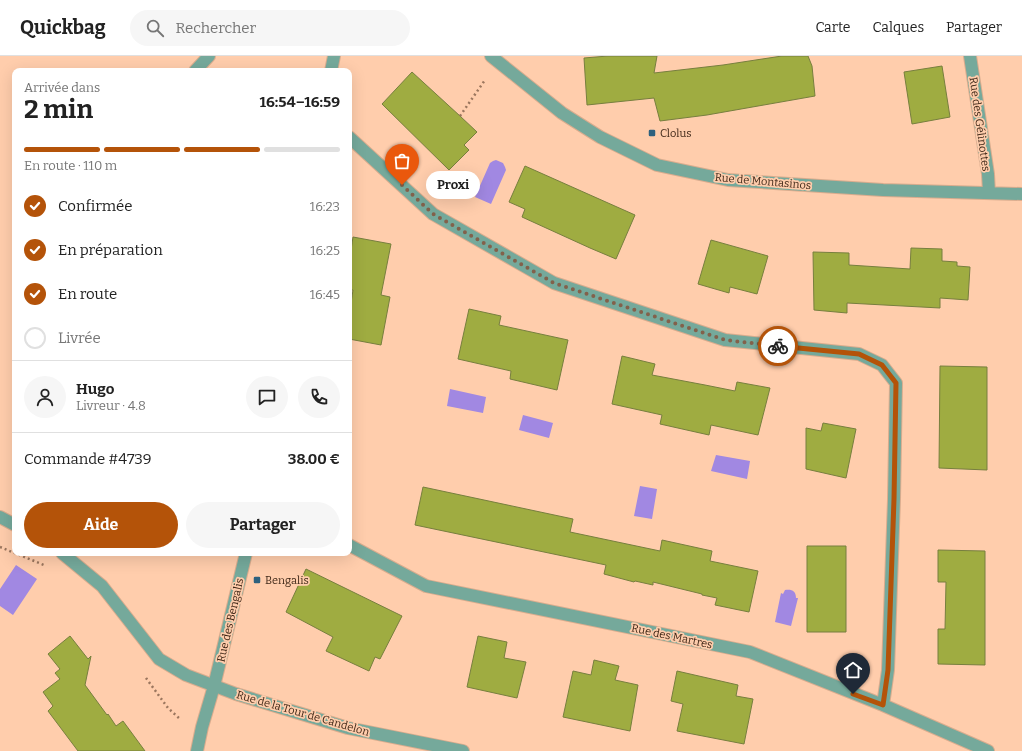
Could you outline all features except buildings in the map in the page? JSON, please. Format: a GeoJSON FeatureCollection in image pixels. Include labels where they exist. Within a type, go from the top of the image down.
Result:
{"type":"FeatureCollection","features":[{"type":"Feature","properties":{"kind":"street"},"geometry":{"type":"LineString","coordinates":[[198,68],[209,56]]}},
{"type":"Feature","properties":{"kind":"street"},"geometry":{"type":"LineString","coordinates":[[332,68],[334,56]]}},
{"type":"Feature","properties":{"kind":"street","name":"Rue des Gélinottes"},"geometry":{"type":"LineString","coordinates":[[970,56],[988,174],[989,193]]}},
{"type":"Feature","properties":{"kind":"street","name":"Rue de Montasinos"},"geometry":{"type":"LineString","coordinates":[[494,59],[562,113],[600,136],[657,165],[728,180],[883,190],[1022,194]]}},
{"type":"Feature","properties":{"kind":"street"},"geometry":{"type":"LineString","coordinates":[[352,140],[433,214],[554,283],[725,340],[859,354],[882,365],[896,383],[894,499],[888,670],[883,705]]}},
{"type":"Feature","properties":{"kind":"street"},"geometry":{"type":"LineString","coordinates":[[0,517],[12,523]]}},
{"type":"Feature","properties":{"kind":"street","name":"Rue des Martres"},"geometry":{"type":"LineString","coordinates":[[352,547],[426,586],[750,652],[883,705],[988,751]]}},
{"type":"Feature","properties":{"kind":"street","name":"Rue de la Tour de Candelon"},"geometry":{"type":"LineString","coordinates":[[66,556],[102,586],[159,659],[186,675],[242,696],[348,728],[463,751]]}},
{"type":"Feature","properties":{"kind":"street","name":"Rue des Bengalis"},"geometry":{"type":"LineString","coordinates":[[197,751],[245,556]]}},
{"type":"Feature","properties":{"kind":"path"},"geometry":{"type":"LineString","coordinates":[[460,116],[494,59]]}},
{"type":"Feature","properties":{"kind":"path"},"geometry":{"type":"LineString","coordinates":[[0,547],[12,552]]}},
{"type":"Feature","properties":{"kind":"path"},"geometry":{"type":"LineString","coordinates":[[21,556],[44,566]]}},
{"type":"Feature","properties":{"kind":"path"},"geometry":{"type":"LineString","coordinates":[[142,672],[168,708],[180,720],[202,726]]}},
{"type":"Feature","properties":{"kind":"shaded area"},"geometry":{"type":"Polygon","coordinates":[[[496,160],[503,163],[506,170],[491,204],[475,197],[490,163],[496,160]]]}},
{"type":"Feature","properties":{"kind":"shaded area"},"geometry":{"type":"Polygon","coordinates":[[[450,389],[486,397],[483,413],[447,406],[450,389]]]}},
{"type":"Feature","properties":{"kind":"shaded area"},"geometry":{"type":"Polygon","coordinates":[[[523,415],[553,423],[549,438],[519,430],[523,415]]]}},
{"type":"Feature","properties":{"kind":"shaded area"},"geometry":{"type":"Polygon","coordinates":[[[716,455],[750,461],[747,479],[711,471],[716,455]]]}},
{"type":"Feature","properties":{"kind":"shaded area"},"geometry":{"type":"Polygon","coordinates":[[[640,486],[657,489],[652,519],[634,516],[640,486]]]}},
{"type":"Feature","properties":{"kind":"shaded area"},"geometry":{"type":"Polygon","coordinates":[[[16,565],[37,579],[13,615],[0,606],[0,589],[16,565]]]}},
{"type":"Feature","properties":{"kind":"shaded area"},"geometry":{"type":"Polygon","coordinates":[[[785,590],[793,591],[796,598],[798,598],[791,626],[775,622],[781,593],[783,594],[785,590]]]}},
{"type":"Feature","properties":{"kind":"way so far"},"geometry":{"type":"LineString","coordinates":[[402,185],[433,214],[554,283],[725,340],[778,346]]}},
{"type":"Feature","properties":{"kind":"place","name":"Clolus"},"geometry":{"type":"Point","coordinates":[652,133]}},
{"type":"Feature","properties":{"kind":"place","name":"Proxi"},"geometry":{"type":"Point","coordinates":[402,185]}},
{"type":"Feature","properties":{"kind":"place","name":"Bengalis"},"geometry":{"type":"Point","coordinates":[257,580]}},
{"type":"Feature","properties":{"kind":"route"},"geometry":{"type":"LineString","coordinates":[[778,346],[859,354],[882,365],[896,383],[894,499],[888,670],[883,705],[853,694]]}}]}
